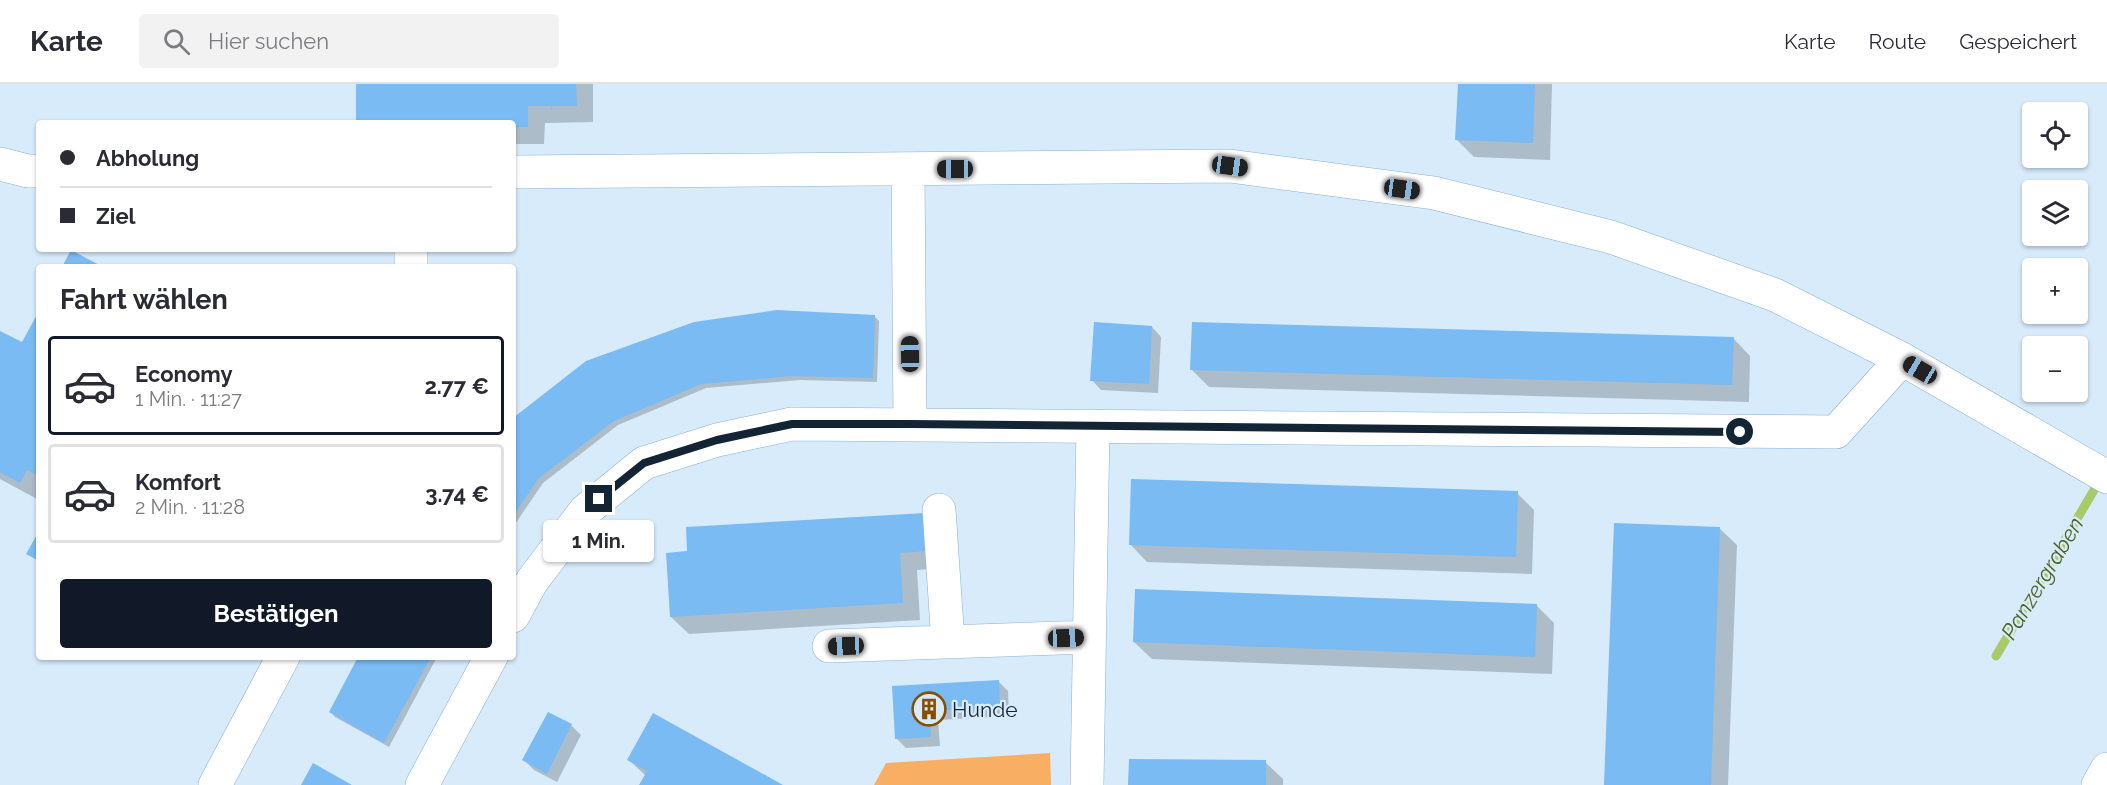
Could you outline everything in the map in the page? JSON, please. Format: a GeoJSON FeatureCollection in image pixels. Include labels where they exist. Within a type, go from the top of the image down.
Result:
{"type":"FeatureCollection","features":[{"type":"Feature","properties":{"kind":"street"},"geometry":{"type":"LineString","coordinates":[[0,164],[36,171]]}},
{"type":"Feature","properties":{"kind":"street"},"geometry":{"type":"LineString","coordinates":[[516,172],[1230,166],[1434,193],[1611,237],[1774,296],[1902,360],[2096,470]]}},
{"type":"Feature","properties":{"kind":"street"},"geometry":{"type":"LineString","coordinates":[[908,169],[910,424]]}},
{"type":"Feature","properties":{"kind":"street"},"geometry":{"type":"LineString","coordinates":[[516,610],[532,581],[585,511],[644,463],[717,440],[792,424],[1836,432],[1902,360]]}},
{"type":"Feature","properties":{"kind":"street"},"geometry":{"type":"LineString","coordinates":[[1087,785],[1093,427]]}},
{"type":"Feature","properties":{"kind":"street"},"geometry":{"type":"LineString","coordinates":[[939,510],[948,642]]}},
{"type":"Feature","properties":{"kind":"street"},"geometry":{"type":"LineString","coordinates":[[829,646],[1089,637]]}},
{"type":"Feature","properties":{"kind":"street"},"geometry":{"type":"LineString","coordinates":[[215,785],[281,660]]}},
{"type":"Feature","properties":{"kind":"street"},"geometry":{"type":"LineString","coordinates":[[423,785],[489,660]]}},
{"type":"Feature","properties":{"kind":"street"},"geometry":{"type":"LineString","coordinates":[[2098,785],[2107,769]]}},
{"type":"Feature","properties":{"kind":"shaded area"},"geometry":{"type":"Polygon","coordinates":[[[1050,753],[1051,785],[874,785],[886,763],[1050,753]]]}},
{"type":"Feature","properties":{"kind":"building"},"geometry":{"type":"Polygon","coordinates":[[[356,84],[576,84],[577,106],[552,106],[552,110],[551,106],[528,106],[528,127],[516,127],[516,120],[356,120],[356,84]]]}},
{"type":"Feature","properties":{"kind":"building"},"geometry":{"type":"Polygon","coordinates":[[[1458,84],[1535,84],[1533,143],[1455,140],[1458,84]]]}},
{"type":"Feature","properties":{"kind":"building"},"geometry":{"type":"Polygon","coordinates":[[[70,252],[75,252],[97,264],[64,264],[70,252]]]}},
{"type":"Feature","properties":{"kind":"building"},"geometry":{"type":"Polygon","coordinates":[[[777,310],[875,315],[873,378],[794,376],[701,384],[614,421],[539,478],[516,512],[516,416],[586,361],[694,322],[777,310]]]}},
{"type":"Feature","properties":{"kind":"building"},"geometry":{"type":"Polygon","coordinates":[[[36,316],[36,474],[27,470],[20,483],[0,472],[0,331],[22,342],[36,316]]]}},
{"type":"Feature","properties":{"kind":"building"},"geometry":{"type":"Polygon","coordinates":[[[1094,322],[1152,326],[1149,384],[1090,381],[1094,322]]]}},
{"type":"Feature","properties":{"kind":"building"},"geometry":{"type":"Polygon","coordinates":[[[1192,322],[1734,337],[1732,385],[1190,370],[1192,322]]]}},
{"type":"Feature","properties":{"kind":"building"},"geometry":{"type":"Polygon","coordinates":[[[1131,479],[1518,491],[1516,557],[1129,545],[1131,479]]]}},
{"type":"Feature","properties":{"kind":"building"},"geometry":{"type":"Polygon","coordinates":[[[925,513],[927,551],[900,553],[903,603],[670,617],[666,553],[687,551],[686,527],[925,513]]]}},
{"type":"Feature","properties":{"kind":"building"},"geometry":{"type":"Polygon","coordinates":[[[1614,523],[1720,527],[1711,785],[1604,785],[1614,523]]]}},
{"type":"Feature","properties":{"kind":"building"},"geometry":{"type":"Polygon","coordinates":[[[36,536],[36,559],[26,554],[36,536]]]}},
{"type":"Feature","properties":{"kind":"building"},"geometry":{"type":"Polygon","coordinates":[[[1135,589],[1537,604],[1535,657],[1133,642],[1135,589]]]}},
{"type":"Feature","properties":{"kind":"building"},"geometry":{"type":"Polygon","coordinates":[[[356,660],[429,660],[384,743],[329,712],[356,660]]]}},
{"type":"Feature","properties":{"kind":"building","name":"Hunde"},"geometry":{"type":"Polygon","coordinates":[[[999,680],[1000,707],[929,711],[931,737],[895,739],[892,686],[999,680]]]}},
{"type":"Feature","properties":{"kind":"building"},"geometry":{"type":"Polygon","coordinates":[[[548,712],[572,724],[547,774],[522,760],[548,712]]]}},
{"type":"Feature","properties":{"kind":"building"},"geometry":{"type":"Polygon","coordinates":[[[653,713],[783,785],[639,785],[647,771],[627,760],[653,713]]]}},
{"type":"Feature","properties":{"kind":"building"},"geometry":{"type":"Polygon","coordinates":[[[1129,759],[1266,760],[1266,785],[1128,785],[1129,759]]]}},
{"type":"Feature","properties":{"kind":"building"},"geometry":{"type":"Polygon","coordinates":[[[313,763],[352,785],[301,785],[313,763]]]}},
{"type":"Feature","properties":{"kind":"waterway","name":"Panzergraben"},"geometry":{"type":"LineString","coordinates":[[1996,656],[2100,480]]}},
{"type":"Feature","properties":{"kind":"place","name":"Hunde"},"geometry":{"type":"Point","coordinates":[929,709]}},
{"type":"Feature","properties":{"kind":"route"},"geometry":{"type":"LineString","coordinates":[[599,499],[644,463],[717,440],[792,424],[1740,432]]}}]}
